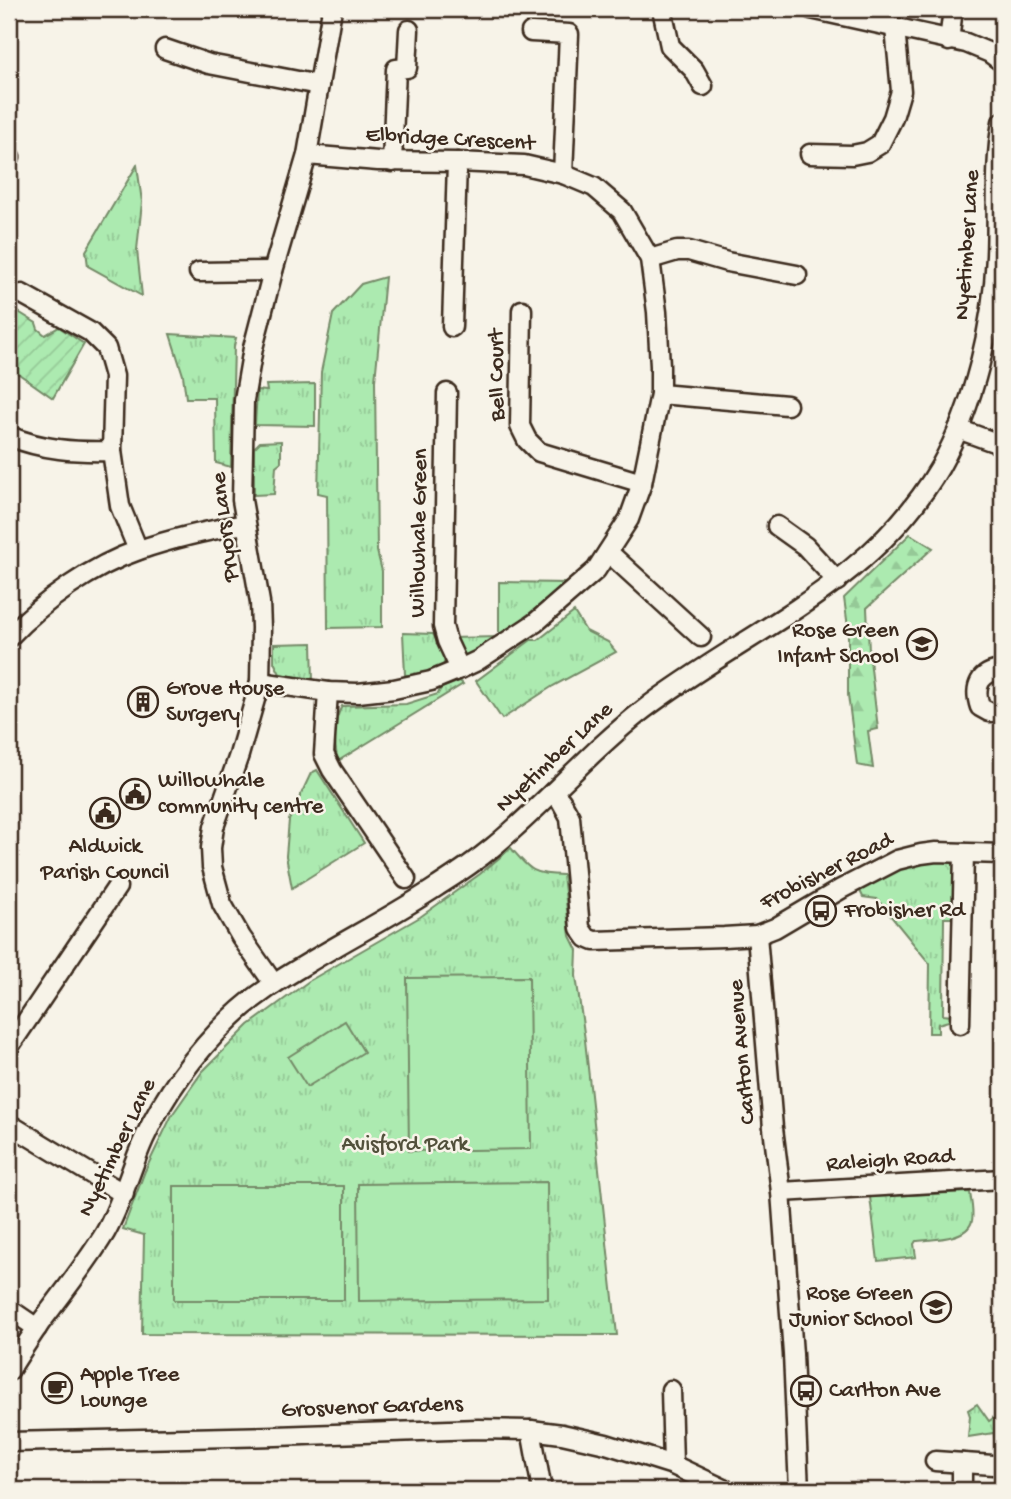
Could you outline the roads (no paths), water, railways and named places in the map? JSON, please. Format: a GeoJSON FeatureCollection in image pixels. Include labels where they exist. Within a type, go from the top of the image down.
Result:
{"type":"FeatureCollection","features":[{"type":"Feature","properties":{"kind":"street","name":"Pryors Lane"},"geometry":{"type":"LineString","coordinates":[[274,984],[222,904],[216,886],[211,848],[214,827],[260,682],[260,602],[242,500],[244,400],[253,348],[307,155],[332,9]]}},
{"type":"Feature","properties":{"kind":"street"},"geometry":{"type":"LineString","coordinates":[[662,9],[670,46],[694,70],[703,86]]}},
{"type":"Feature","properties":{"kind":"street"},"geometry":{"type":"LineString","coordinates":[[811,9],[966,43],[990,53],[1002,62]]}},
{"type":"Feature","properties":{"kind":"street"},"geometry":{"type":"LineString","coordinates":[[950,41],[953,9]]}},
{"type":"Feature","properties":{"kind":"street"},"geometry":{"type":"LineString","coordinates":[[810,154],[852,155],[867,152],[880,145],[893,118],[901,91],[895,28]]}},
{"type":"Feature","properties":{"kind":"street"},"geometry":{"type":"LineString","coordinates":[[392,162],[396,69],[407,68],[409,30]]}},
{"type":"Feature","properties":{"kind":"street"},"geometry":{"type":"LineString","coordinates":[[531,32],[569,34],[563,174]]}},
{"type":"Feature","properties":{"kind":"street"},"geometry":{"type":"LineString","coordinates":[[165,49],[209,64],[319,85]]}},
{"type":"Feature","properties":{"kind":"street","name":"Nyetimber Lane"},"geometry":{"type":"LineString","coordinates":[[9,1371],[104,1234],[162,1104],[186,1069],[233,1017],[274,984],[417,900],[492,849],[597,749],[643,710],[682,682],[761,633],[859,564],[919,499],[940,466],[958,429],[986,333],[996,256],[997,181],[1002,122]]}},
{"type":"Feature","properties":{"kind":"street","name":"Elbridge Crescent"},"geometry":{"type":"LineString","coordinates":[[260,682],[328,692],[358,693],[394,689],[431,681],[460,669],[535,623],[596,570],[629,519],[642,483],[660,394],[657,313],[650,259],[622,211],[594,187],[563,174],[524,165],[392,162],[307,155]]}},
{"type":"Feature","properties":{"kind":"street"},"geometry":{"type":"LineString","coordinates":[[452,327],[457,162]]}},
{"type":"Feature","properties":{"kind":"street"},"geometry":{"type":"LineString","coordinates":[[650,259],[677,251],[689,251],[727,262],[797,275]]}},
{"type":"Feature","properties":{"kind":"street"},"geometry":{"type":"LineString","coordinates":[[199,272],[273,271]]}},
{"type":"Feature","properties":{"kind":"street"},"geometry":{"type":"LineString","coordinates":[[22,295],[90,332],[106,348],[114,376],[112,451],[120,506],[138,550]]}},
{"type":"Feature","properties":{"kind":"street","name":"Bell Court"},"geometry":{"type":"LineString","coordinates":[[522,310],[520,426],[527,440],[539,452],[642,483]]}},
{"type":"Feature","properties":{"kind":"street","name":"Willowhale Green"},"geometry":{"type":"LineString","coordinates":[[447,393],[443,626],[460,669]]}},
{"type":"Feature","properties":{"kind":"street"},"geometry":{"type":"LineString","coordinates":[[660,394],[787,405]]}},
{"type":"Feature","properties":{"kind":"street"},"geometry":{"type":"LineString","coordinates":[[958,429],[1002,445]]}},
{"type":"Feature","properties":{"kind":"street"},"geometry":{"type":"LineString","coordinates":[[9,436],[50,449],[112,451]]}},
{"type":"Feature","properties":{"kind":"street"},"geometry":{"type":"LineString","coordinates":[[9,636],[30,615],[98,568],[138,550],[246,524]]}},
{"type":"Feature","properties":{"kind":"street"},"geometry":{"type":"LineString","coordinates":[[777,526],[805,546],[837,581]]}},
{"type":"Feature","properties":{"kind":"street"},"geometry":{"type":"LineString","coordinates":[[608,552],[701,637]]}},
{"type":"Feature","properties":{"kind":"street"},"geometry":{"type":"LineString","coordinates":[[1002,670],[990,672],[982,678],[977,689],[980,707],[989,712],[1002,712]]}},
{"type":"Feature","properties":{"kind":"street"},"geometry":{"type":"LineString","coordinates":[[328,692],[324,754],[406,879]]}},
{"type":"Feature","properties":{"kind":"street"},"geometry":{"type":"LineString","coordinates":[[553,792],[570,817],[580,928],[587,938],[594,941],[757,934]]}},
{"type":"Feature","properties":{"kind":"street","name":"Frobisher Road"},"geometry":{"type":"LineString","coordinates":[[757,934],[775,928],[897,860],[936,852],[1002,854]]}},
{"type":"Feature","properties":{"kind":"street"},"geometry":{"type":"LineString","coordinates":[[960,1024],[964,853]]}},
{"type":"Feature","properties":{"kind":"street"},"geometry":{"type":"LineString","coordinates":[[9,1047],[117,887]]}},
{"type":"Feature","properties":{"kind":"street","name":"Carlton Avenue"},"geometry":{"type":"LineString","coordinates":[[757,934],[781,1192],[793,1354],[799,1490]]}},
{"type":"Feature","properties":{"kind":"street"},"geometry":{"type":"LineString","coordinates":[[9,1124],[124,1194]]}},
{"type":"Feature","properties":{"kind":"street","name":"Raleigh Road"},"geometry":{"type":"LineString","coordinates":[[781,1192],[1002,1179]]}},
{"type":"Feature","properties":{"kind":"street"},"geometry":{"type":"LineString","coordinates":[[9,1309],[37,1328]]}},
{"type":"Feature","properties":{"kind":"street"},"geometry":{"type":"LineString","coordinates":[[671,1390],[673,1465]]}},
{"type":"Feature","properties":{"kind":"street","name":"Grosvenor Gardens"},"geometry":{"type":"LineString","coordinates":[[9,1442],[478,1429],[531,1430],[606,1444],[673,1465],[726,1490]]}},
{"type":"Feature","properties":{"kind":"street"},"geometry":{"type":"LineString","coordinates":[[531,1430],[542,1490]]}},
{"type":"Feature","properties":{"kind":"street"},"geometry":{"type":"LineString","coordinates":[[934,1461],[993,1465]]}},
{"type":"Feature","properties":{"kind":"street"},"geometry":{"type":"LineString","coordinates":[[962,1463],[962,1490]]}},
{"type":"Feature","properties":{"kind":"place","name":"Rose Green Infant School"},"geometry":{"type":"Point","coordinates":[922,644]}},
{"type":"Feature","properties":{"kind":"place","name":"Grove House Surgery"},"geometry":{"type":"Point","coordinates":[143,702]}},
{"type":"Feature","properties":{"kind":"place","name":"Willowhale community centre"},"geometry":{"type":"Point","coordinates":[135,794]}},
{"type":"Feature","properties":{"kind":"place","name":"Aldwick Parish Council"},"geometry":{"type":"Point","coordinates":[105,813]}},
{"type":"Feature","properties":{"kind":"place","name":"Frobisher Rd"},"geometry":{"type":"Point","coordinates":[821,911]}},
{"type":"Feature","properties":{"kind":"place","name":"Rose Green Junior School"},"geometry":{"type":"Point","coordinates":[936,1307]}},
{"type":"Feature","properties":{"kind":"place","name":"Apple Tree Lounge"},"geometry":{"type":"Point","coordinates":[57,1388]}},
{"type":"Feature","properties":{"kind":"place","name":"Carlton Ave"},"geometry":{"type":"Point","coordinates":[806,1391]}},
{"type":"Feature","properties":{"kind":"park label","name":"Avisford Park"},"geometry":{"type":"Point","coordinates":[405,1145]}}]}
